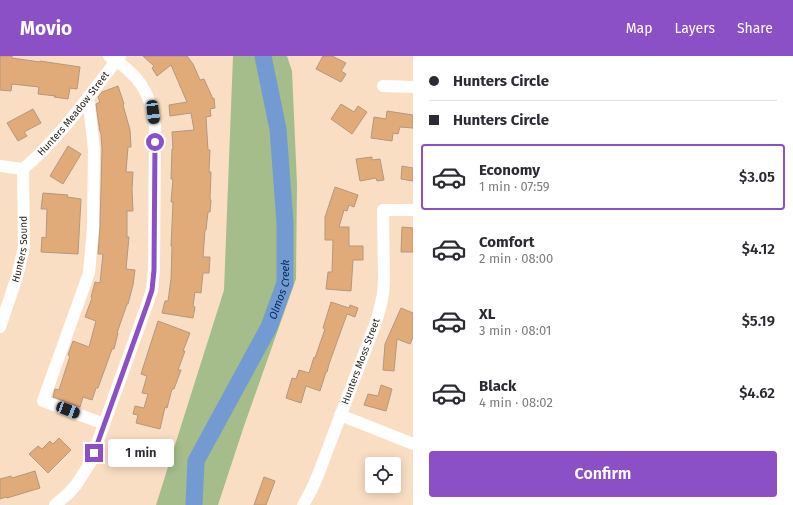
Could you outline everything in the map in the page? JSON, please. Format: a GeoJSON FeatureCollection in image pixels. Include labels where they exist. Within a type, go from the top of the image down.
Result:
{"type":"FeatureCollection","features":[{"type":"Feature","properties":{"kind":"street","name":"Hunters Meadow Street"},"geometry":{"type":"LineString","coordinates":[[24,169],[54,140],[88,97],[115,58]]}},
{"type":"Feature","properties":{"kind":"street"},"geometry":{"type":"LineString","coordinates":[[55,505],[76,485],[90,463],[152,290],[154,270],[155,126],[153,112],[149,99],[138,79],[115,58]]}},
{"type":"Feature","properties":{"kind":"street"},"geometry":{"type":"LineString","coordinates":[[383,86],[413,87]]}},
{"type":"Feature","properties":{"kind":"street"},"geometry":{"type":"LineString","coordinates":[[88,97],[94,149],[93,227],[88,273],[43,401],[104,424]]}},
{"type":"Feature","properties":{"kind":"street"},"geometry":{"type":"LineString","coordinates":[[0,166],[24,169]]}},
{"type":"Feature","properties":{"kind":"street","name":"Hunters Sound"},"geometry":{"type":"LineString","coordinates":[[0,326],[17,277],[24,247],[24,169]]}},
{"type":"Feature","properties":{"kind":"street","name":"Hunters Moss Street"},"geometry":{"type":"LineString","coordinates":[[302,505],[318,476],[380,308],[384,280],[383,210],[413,210]]}},
{"type":"Feature","properties":{"kind":"street"},"geometry":{"type":"LineString","coordinates":[[340,415],[413,444]]}},
{"type":"Feature","properties":{"kind":"green space"},"geometry":{"type":"Polygon","coordinates":[[[233,56],[287,56],[292,71],[297,184],[296,279],[218,505],[156,505],[224,290],[233,56]]]}},
{"type":"Feature","properties":{"kind":"building"},"geometry":{"type":"Polygon","coordinates":[[[0,56],[12,56],[12,58],[80,67],[77,89],[70,88],[68,99],[38,94],[39,87],[12,84],[11,91],[0,90],[0,56]]]}},
{"type":"Feature","properties":{"kind":"building"},"geometry":{"type":"Polygon","coordinates":[[[143,56],[187,56],[193,64],[200,80],[204,79],[213,99],[214,98],[215,108],[210,109],[211,116],[206,117],[208,150],[210,150],[209,172],[211,172],[211,200],[210,212],[208,212],[205,230],[203,257],[210,257],[209,273],[203,273],[201,293],[195,292],[193,318],[162,313],[165,301],[168,301],[171,279],[173,202],[171,202],[173,179],[171,179],[173,149],[172,132],[194,130],[191,113],[170,116],[169,105],[187,102],[171,65],[157,76],[152,68],[154,66],[143,56]]]}},
{"type":"Feature","properties":{"kind":"building"},"geometry":{"type":"Polygon","coordinates":[[[323,56],[332,56],[346,63],[341,71],[346,74],[341,82],[316,69],[323,56]]]}},
{"type":"Feature","properties":{"kind":"building"},"geometry":{"type":"Polygon","coordinates":[[[118,86],[130,130],[131,147],[128,147],[126,172],[133,172],[133,211],[127,211],[127,237],[129,237],[126,269],[135,270],[128,304],[117,333],[114,349],[112,349],[98,388],[96,388],[92,400],[83,397],[80,407],[53,397],[55,389],[59,390],[70,356],[68,355],[73,341],[89,347],[96,321],[85,317],[92,298],[95,282],[100,283],[103,254],[98,254],[102,149],[96,104],[100,102],[98,97],[102,92],[118,86]]]}},
{"type":"Feature","properties":{"kind":"building"},"geometry":{"type":"Polygon","coordinates":[[[341,104],[354,112],[358,106],[367,112],[352,134],[331,119],[341,104]]]}},
{"type":"Feature","properties":{"kind":"building"},"geometry":{"type":"Polygon","coordinates":[[[33,109],[41,123],[24,132],[27,136],[18,141],[7,123],[33,109]]]}},
{"type":"Feature","properties":{"kind":"building"},"geometry":{"type":"Polygon","coordinates":[[[387,111],[413,115],[413,128],[400,127],[398,134],[393,133],[392,141],[371,138],[374,117],[386,119],[387,111]]]}},
{"type":"Feature","properties":{"kind":"building"},"geometry":{"type":"Polygon","coordinates":[[[68,146],[81,154],[63,184],[50,176],[68,146]]]}},
{"type":"Feature","properties":{"kind":"building"},"geometry":{"type":"Polygon","coordinates":[[[372,157],[372,160],[380,159],[384,180],[377,181],[376,178],[360,181],[356,159],[372,157]]]}},
{"type":"Feature","properties":{"kind":"building"},"geometry":{"type":"Polygon","coordinates":[[[402,166],[413,168],[413,181],[401,179],[402,166]]]}},
{"type":"Feature","properties":{"kind":"building"},"geometry":{"type":"Polygon","coordinates":[[[335,187],[358,195],[354,207],[349,205],[347,211],[344,210],[339,227],[349,227],[349,246],[363,246],[363,260],[353,260],[351,291],[326,289],[328,272],[332,272],[333,240],[325,240],[325,217],[335,187]]]}},
{"type":"Feature","properties":{"kind":"building"},"geometry":{"type":"Polygon","coordinates":[[[43,193],[68,195],[67,197],[81,199],[78,254],[41,252],[42,237],[46,238],[47,209],[41,209],[43,193]]]}},
{"type":"Feature","properties":{"kind":"building"},"geometry":{"type":"Polygon","coordinates":[[[402,227],[413,228],[413,252],[401,252],[402,227]]]}},
{"type":"Feature","properties":{"kind":"building"},"geometry":{"type":"Polygon","coordinates":[[[331,302],[349,308],[350,305],[358,308],[355,317],[347,314],[320,391],[306,386],[301,403],[286,398],[292,378],[296,379],[299,370],[309,373],[325,329],[323,328],[331,302]]]}},
{"type":"Feature","properties":{"kind":"building"},"geometry":{"type":"Polygon","coordinates":[[[401,308],[413,313],[413,337],[410,344],[397,339],[394,371],[383,370],[385,344],[401,308]]]}},
{"type":"Feature","properties":{"kind":"building"},"geometry":{"type":"Polygon","coordinates":[[[158,321],[190,333],[178,370],[181,370],[174,389],[172,389],[167,408],[165,407],[160,429],[136,423],[138,415],[133,414],[135,406],[144,408],[148,394],[142,393],[147,376],[141,374],[158,321]]]}},
{"type":"Feature","properties":{"kind":"building"},"geometry":{"type":"Polygon","coordinates":[[[381,385],[392,389],[386,411],[364,405],[368,394],[378,396],[381,385]]]}},
{"type":"Feature","properties":{"kind":"building"},"geometry":{"type":"Polygon","coordinates":[[[59,438],[71,450],[48,473],[29,454],[38,446],[42,449],[50,441],[53,444],[59,438]]]}},
{"type":"Feature","properties":{"kind":"building"},"geometry":{"type":"Polygon","coordinates":[[[35,471],[40,488],[0,499],[0,479],[11,476],[12,478],[35,471]]]}},
{"type":"Feature","properties":{"kind":"building"},"geometry":{"type":"Polygon","coordinates":[[[264,477],[275,481],[266,505],[254,505],[264,477]]]}},
{"type":"Feature","properties":{"kind":"waterway","name":"Olmos Creek"},"geometry":{"type":"LineString","coordinates":[[194,505],[196,461],[269,327],[285,283],[285,223],[278,129],[263,56]]}},
{"type":"Feature","properties":{"kind":"route"},"geometry":{"type":"LineString","coordinates":[[94,453],[152,290],[154,270],[155,142]]}}]}
